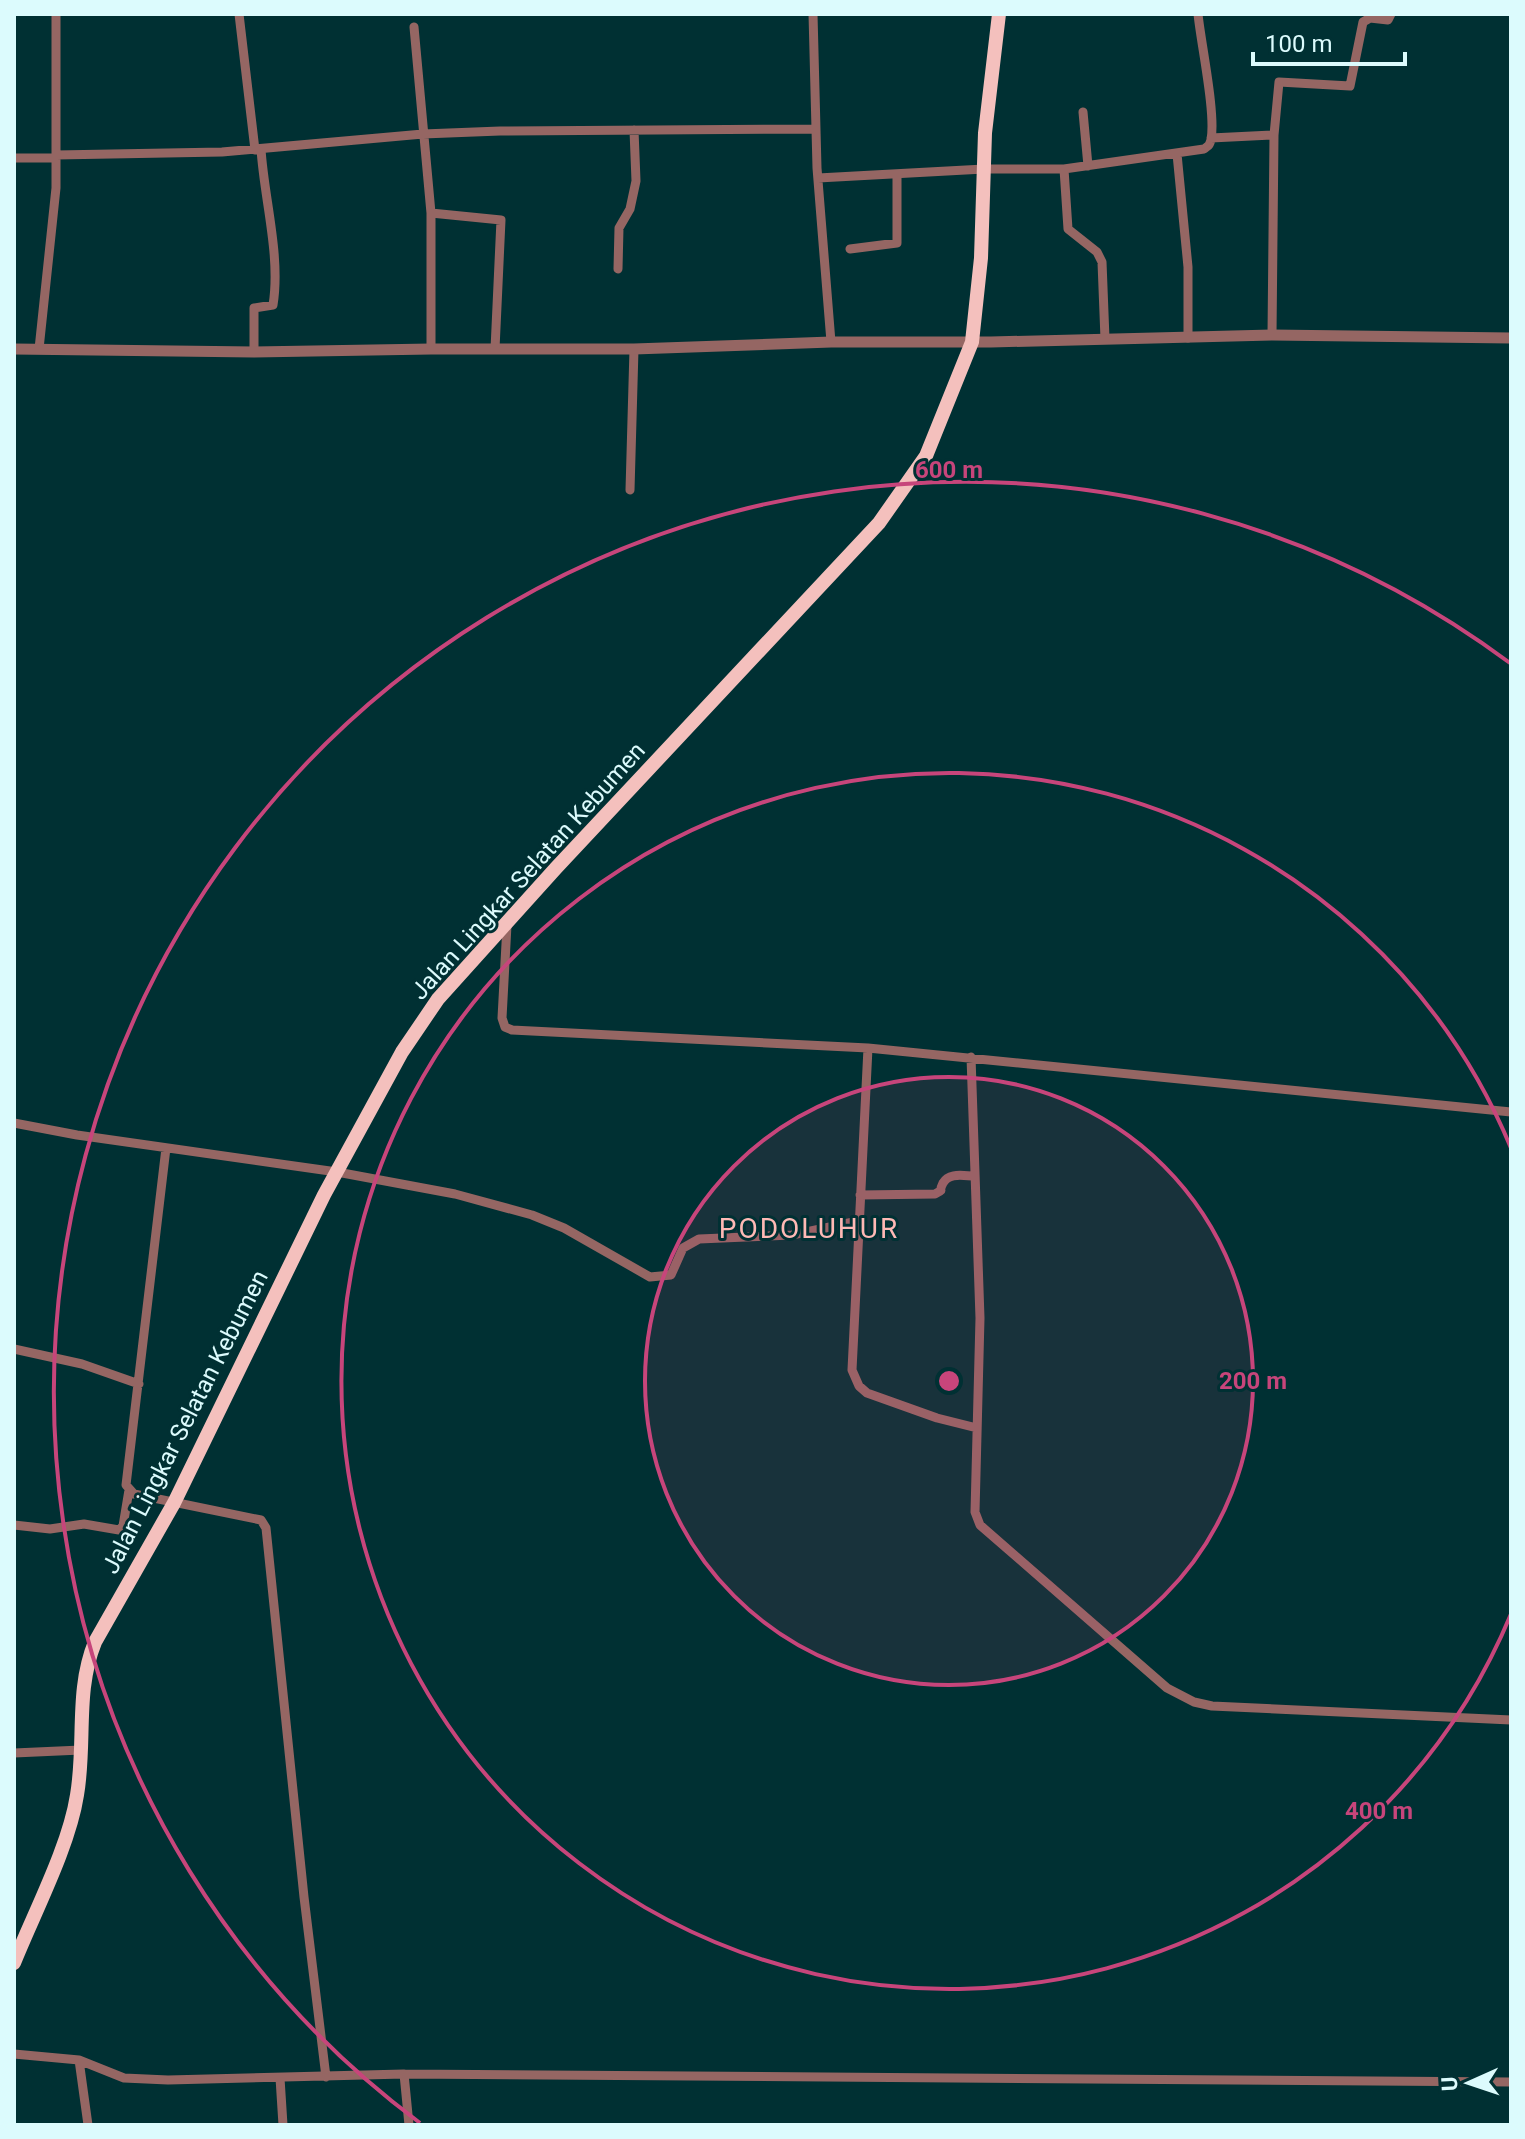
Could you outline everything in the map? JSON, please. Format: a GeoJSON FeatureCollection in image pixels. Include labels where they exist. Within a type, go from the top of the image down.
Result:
{"type":"FeatureCollection","features":[{"type":"Feature","properties":{"kind":"highway","name":"Jalan Lingkar Selatan Kebumen"},"geometry":{"type":"LineString","coordinates":[[14,1963],[73,1815],[81,1767],[82,1700],[88,1659],[95,1642],[174,1503],[324,1195],[409,1042],[438,999],[507,922],[879,523],[926,456],[971,347],[981,258],[993,48],[999,14]]}},
{"type":"Feature","properties":{"kind":"street"},"geometry":{"type":"LineString","coordinates":[[39,349],[56,188],[56,14]]}},
{"type":"Feature","properties":{"kind":"street"},"geometry":{"type":"LineString","coordinates":[[239,14],[271,229],[275,290],[273,305],[254,308],[254,352]]}},
{"type":"Feature","properties":{"kind":"street"},"geometry":{"type":"LineString","coordinates":[[813,14],[818,178],[831,342]]}},
{"type":"Feature","properties":{"kind":"street"},"geometry":{"type":"LineString","coordinates":[[818,178],[984,169],[1064,169],[1204,149],[1211,138],[1198,14]]}},
{"type":"Feature","properties":{"kind":"street"},"geometry":{"type":"LineString","coordinates":[[1272,335],[1274,135],[1278,83],[1350,86],[1363,22],[1370,18],[1388,20],[1391,14]]}},
{"type":"Feature","properties":{"kind":"street"},"geometry":{"type":"LineString","coordinates":[[414,27],[431,213],[431,349]]}},
{"type":"Feature","properties":{"kind":"street"},"geometry":{"type":"LineString","coordinates":[[1083,112],[1088,166]]}},
{"type":"Feature","properties":{"kind":"street"},"geometry":{"type":"LineString","coordinates":[[14,158],[258,149],[423,134],[816,129]]}},
{"type":"Feature","properties":{"kind":"street"},"geometry":{"type":"LineString","coordinates":[[618,269],[619,228],[630,209],[636,181],[634,130]]}},
{"type":"Feature","properties":{"kind":"street"},"geometry":{"type":"LineString","coordinates":[[1211,138],[1274,135]]}},
{"type":"Feature","properties":{"kind":"street"},"geometry":{"type":"LineString","coordinates":[[1177,154],[1188,267],[1188,338]]}},
{"type":"Feature","properties":{"kind":"street"},"geometry":{"type":"LineString","coordinates":[[1064,169],[1068,229],[1097,252],[1102,262],[1105,339]]}},
{"type":"Feature","properties":{"kind":"street"},"geometry":{"type":"LineString","coordinates":[[850,249],[897,243],[897,175]]}},
{"type":"Feature","properties":{"kind":"street"},"geometry":{"type":"LineString","coordinates":[[431,213],[501,220],[495,349]]}},
{"type":"Feature","properties":{"kind":"street"},"geometry":{"type":"LineString","coordinates":[[14,349],[254,352],[634,349],[831,342],[971,347],[1105,339],[1272,335],[1511,338]]}},
{"type":"Feature","properties":{"kind":"street"},"geometry":{"type":"LineString","coordinates":[[630,490],[634,349]]}},
{"type":"Feature","properties":{"kind":"street"},"geometry":{"type":"LineString","coordinates":[[507,922],[502,1018],[505,1027],[512,1030],[868,1048],[1511,1112]]}},
{"type":"Feature","properties":{"kind":"street"},"geometry":{"type":"LineString","coordinates":[[868,1048],[852,1365],[855,1379],[867,1393],[937,1418],[977,1428]]}},
{"type":"Feature","properties":{"kind":"street"},"geometry":{"type":"LineString","coordinates":[[971,1057],[980,1318],[975,1512],[980,1525],[1167,1688],[1194,1702],[1212,1706],[1511,1720]]}},
{"type":"Feature","properties":{"kind":"street"},"geometry":{"type":"LineString","coordinates":[[14,1123],[165,1153],[335,1174],[455,1194],[532,1215],[564,1228],[650,1277],[671,1275],[683,1248],[699,1239],[792,1235],[858,1221]]}},
{"type":"Feature","properties":{"kind":"street"},"geometry":{"type":"LineString","coordinates":[[14,1525],[50,1529],[84,1524],[119,1530],[123,1526],[165,1153]]}},
{"type":"Feature","properties":{"kind":"street"},"geometry":{"type":"LineString","coordinates":[[860,1195],[935,1194],[950,1176],[975,1176]]}},
{"type":"Feature","properties":{"kind":"street"},"geometry":{"type":"LineString","coordinates":[[14,1349],[82,1364],[139,1384]]}},
{"type":"Feature","properties":{"kind":"street"},"geometry":{"type":"LineString","coordinates":[[129,1490],[138,1495],[261,1520],[266,1528],[302,1882],[326,2077]]}},
{"type":"Feature","properties":{"kind":"street"},"geometry":{"type":"LineString","coordinates":[[14,1753],[81,1750]]}},
{"type":"Feature","properties":{"kind":"street"},"geometry":{"type":"LineString","coordinates":[[14,2054],[79,2060],[124,2078],[404,2074],[1511,2082]]}},
{"type":"Feature","properties":{"kind":"street"},"geometry":{"type":"LineString","coordinates":[[79,2060],[88,2125]]}},
{"type":"Feature","properties":{"kind":"street"},"geometry":{"type":"LineString","coordinates":[[404,2074],[409,2125]]}},
{"type":"Feature","properties":{"kind":"street"},"geometry":{"type":"LineString","coordinates":[[280,2078],[283,2125]]}},
{"type":"Feature","properties":{"kind":"district","name":"PODOLUHUR"},"geometry":{"type":"Point","coordinates":[809,1228]}}]}
